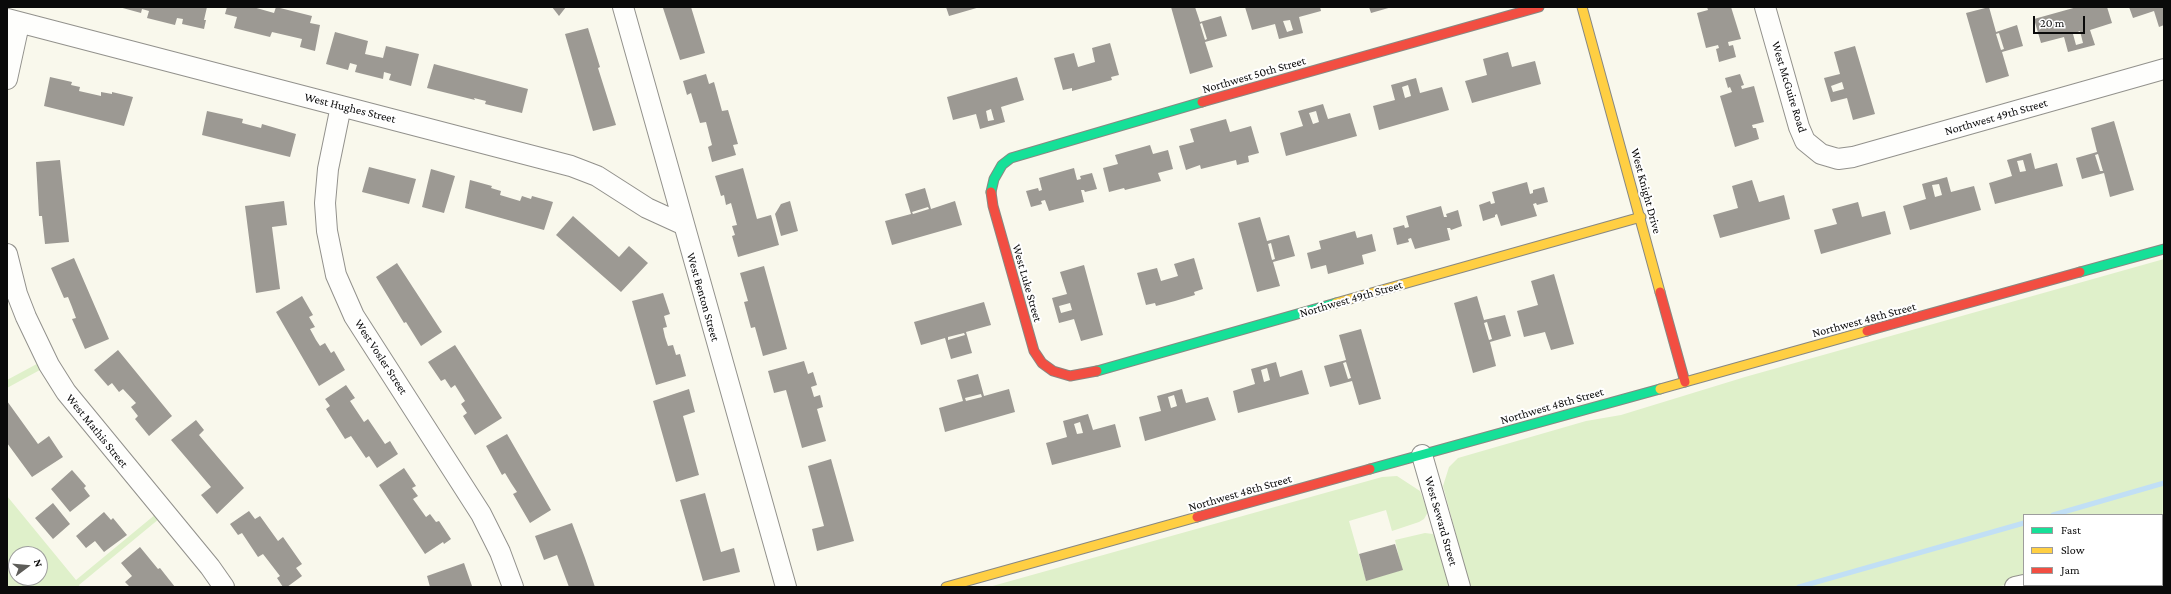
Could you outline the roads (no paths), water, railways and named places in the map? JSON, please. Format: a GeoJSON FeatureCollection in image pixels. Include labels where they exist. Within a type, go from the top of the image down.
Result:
{"type":"FeatureCollection","features":[{"type":"Feature","properties":{"kind":"street","name":"West Benton Street"},"geometry":{"type":"LineString","coordinates":[[623,7],[682,224],[786,587]]}},
{"type":"Feature","properties":{"kind":"street","name":"Northwest 50th Street"},"geometry":{"type":"LineString","coordinates":[[992,187],[996,174],[1002,166],[1011,158],[1023,153],[1539,7]]}},
{"type":"Feature","properties":{"kind":"street","name":"West Knight Drive"},"geometry":{"type":"LineString","coordinates":[[1582,7],[1641,217],[1685,382]]}},
{"type":"Feature","properties":{"kind":"street","name":"West McGuire Road"},"geometry":{"type":"LineString","coordinates":[[1765,7],[1798,127],[1810,146],[1827,157]]}},
{"type":"Feature","properties":{"kind":"street","name":"West Hughes Street"},"geometry":{"type":"LineString","coordinates":[[13,21],[571,166],[597,176],[647,208],[682,224]]}},
{"type":"Feature","properties":{"kind":"street"},"geometry":{"type":"LineString","coordinates":[[7,79],[13,21]]}},
{"type":"Feature","properties":{"kind":"street","name":"Northwest 49th Street"},"geometry":{"type":"LineString","coordinates":[[1827,157],[1838,159],[1853,157],[2164,69]]}},
{"type":"Feature","properties":{"kind":"street","name":"West Vosler Street"},"geometry":{"type":"LineString","coordinates":[[341,106],[328,169],[325,203],[327,231],[336,275],[354,316],[481,514],[500,552],[513,587]]}},
{"type":"Feature","properties":{"kind":"street","name":"West Luke Street"},"geometry":{"type":"LineString","coordinates":[[992,187],[993,206],[1032,344],[1042,363],[1060,374]]}},
{"type":"Feature","properties":{"kind":"street","name":"Northwest 49th Street"},"geometry":{"type":"LineString","coordinates":[[1060,374],[1070,376],[1085,374],[1641,217]]}},
{"type":"Feature","properties":{"kind":"street","name":"Northwest 48th Street"},"geometry":{"type":"LineString","coordinates":[[946,587],[2164,249]]}},
{"type":"Feature","properties":{"kind":"street","name":"West Mathis Street"},"geometry":{"type":"LineString","coordinates":[[7,254],[17,294],[26,317],[49,365],[66,392],[210,567],[224,587]]}},
{"type":"Feature","properties":{"kind":"street","name":"West Seward Street"},"geometry":{"type":"LineString","coordinates":[[1422,455],[1460,587]]}},
{"type":"Feature","properties":{"kind":"waterway"},"geometry":{"type":"LineString","coordinates":[[2056,514],[2164,483]]}},
{"type":"Feature","properties":{"kind":"waterway"},"geometry":{"type":"LineString","coordinates":[[1799,587],[2023,523]]}}]}
